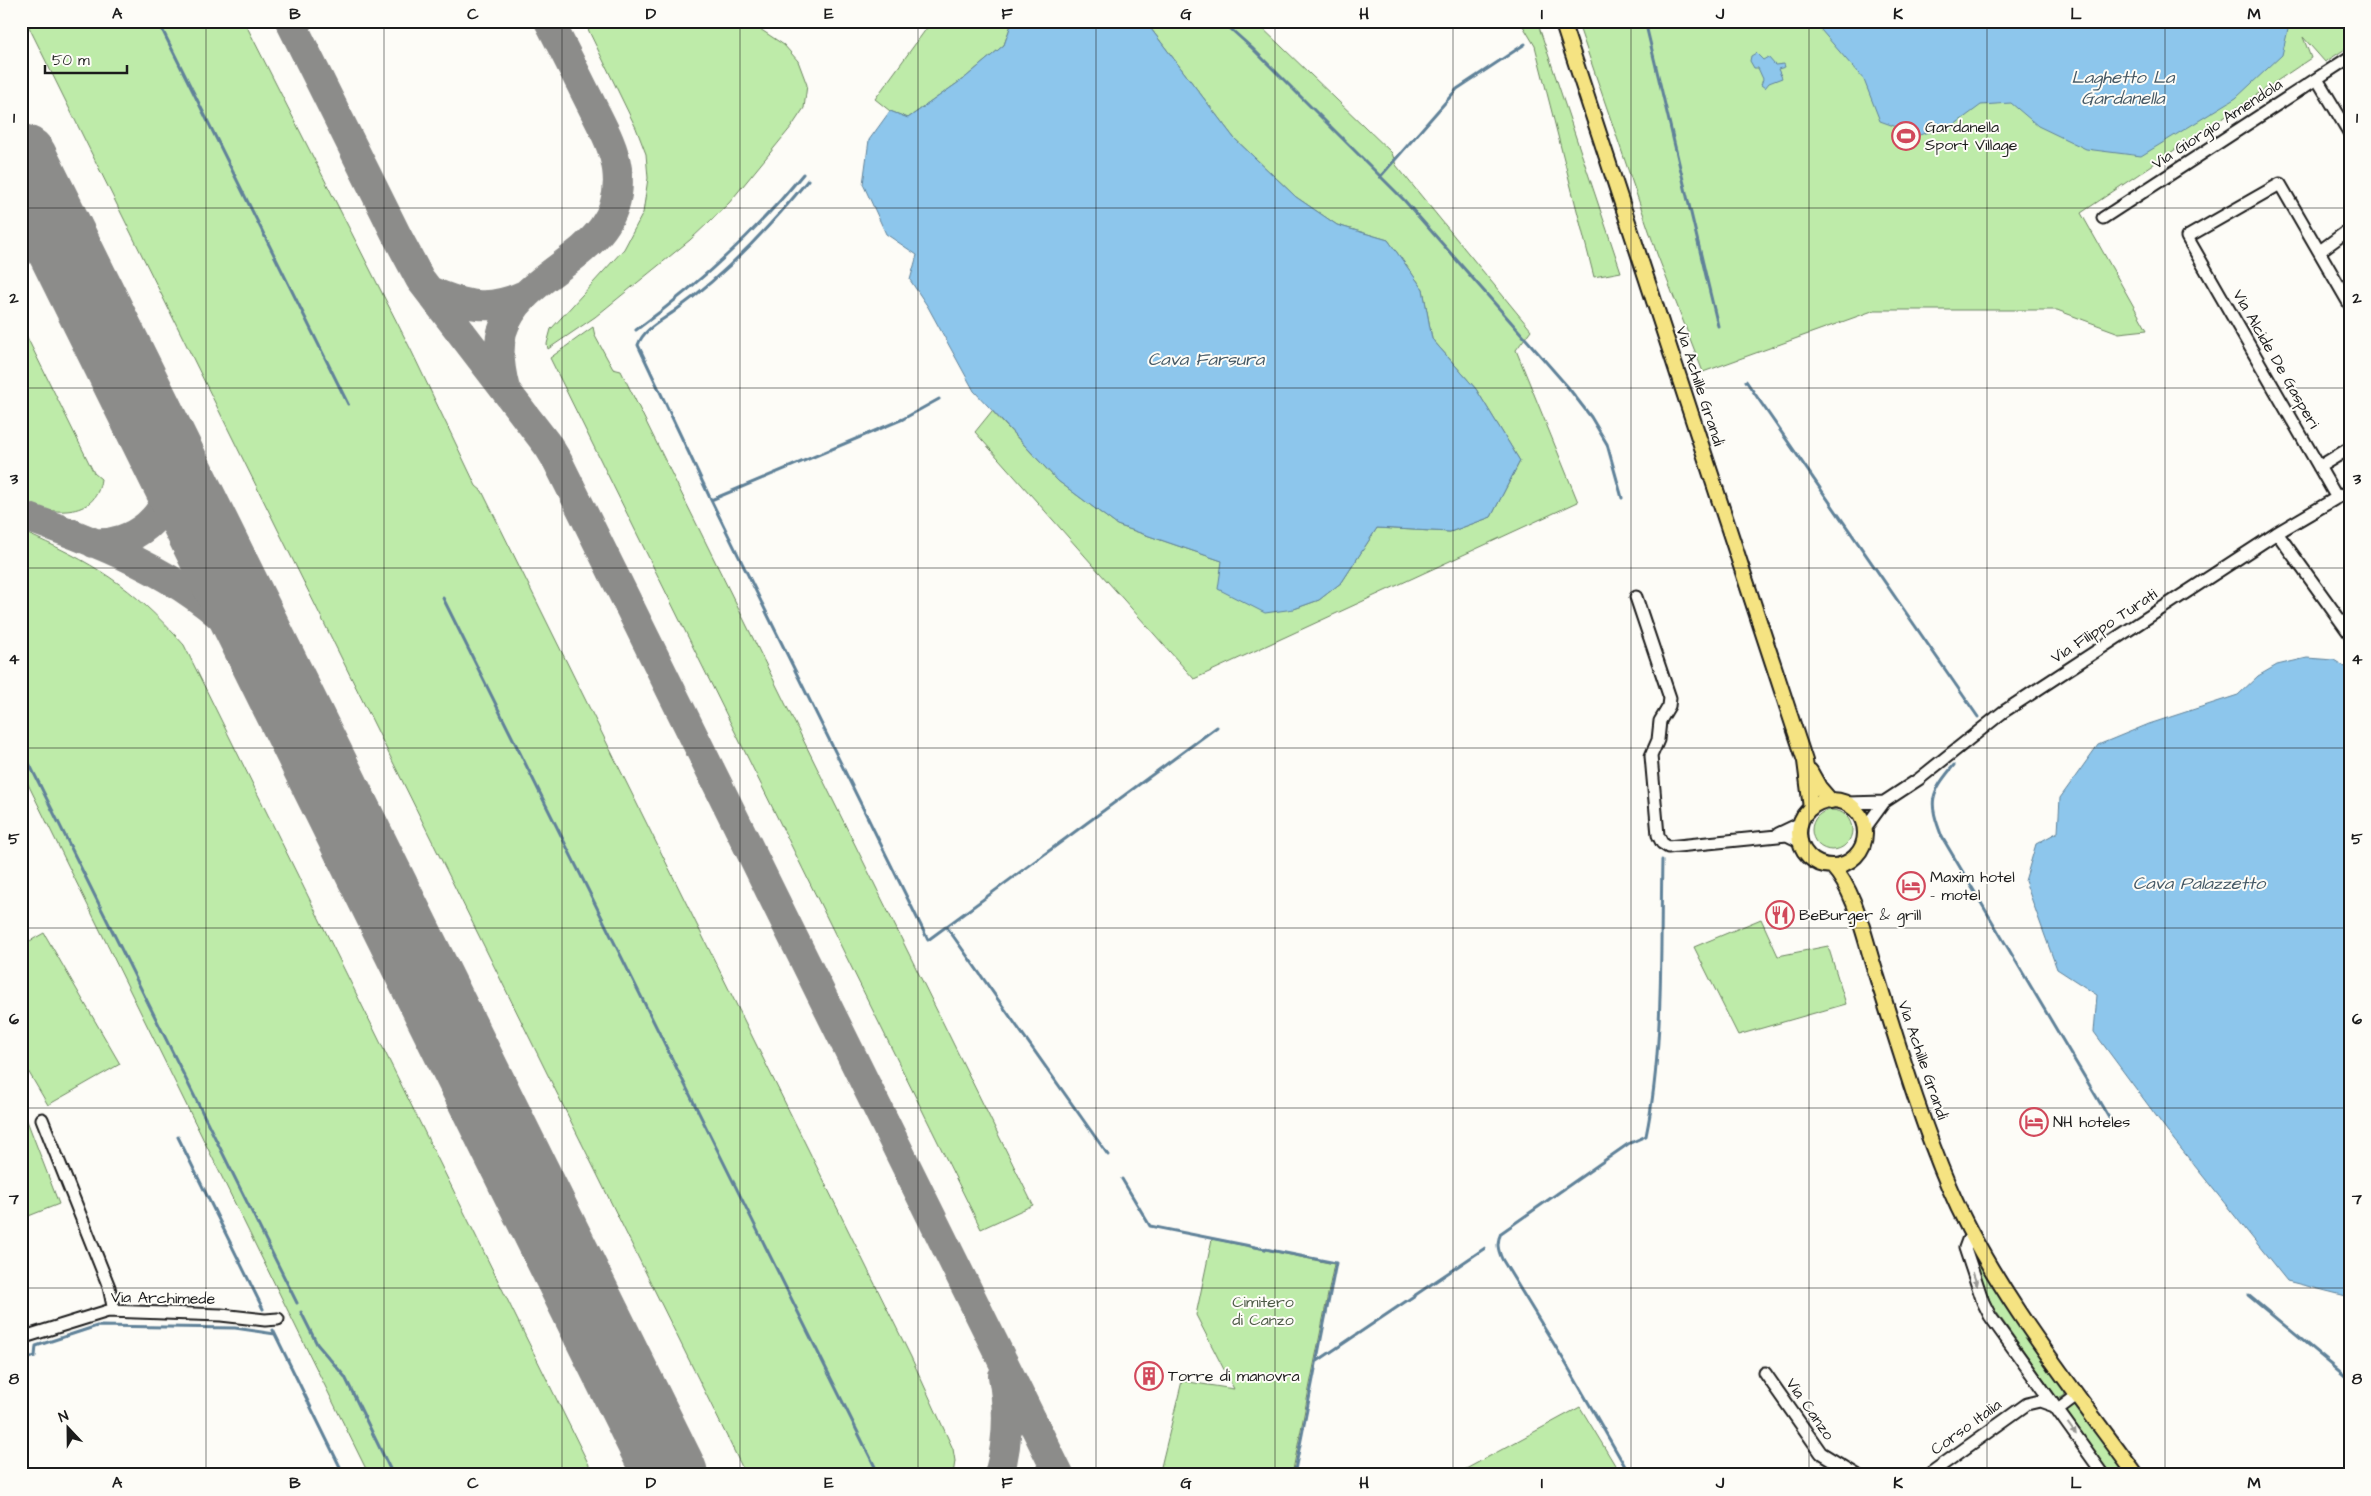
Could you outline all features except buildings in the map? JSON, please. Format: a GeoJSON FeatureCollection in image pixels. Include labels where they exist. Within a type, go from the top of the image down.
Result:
{"type":"FeatureCollection","features":[{"type":"Feature","properties":{"kind":"main road","name":"Via Achille Grandi"},"geometry":{"type":"LineString","coordinates":[[1562,21],[1805,761],[1812,808]]}},
{"type":"Feature","properties":{"kind":"main road","name":"Via Achille Grandi"},"geometry":{"type":"LineString","coordinates":[[1805,761],[1819,787],[1831,801]]}},
{"type":"Feature","properties":{"kind":"main road"},"geometry":{"type":"LineString","coordinates":[[1831,801],[1846,804],[1857,811],[1865,828],[1862,847],[1850,861],[1832,866],[1813,860],[1801,842],[1801,823],[1812,808],[1820,803],[1831,801]]}},
{"type":"Feature","properties":{"kind":"main road","name":"Via Achille Grandi"},"geometry":{"type":"LineString","coordinates":[[1849,890],[1850,861]]}},
{"type":"Feature","properties":{"kind":"main road","name":"Via Achille Grandi"},"geometry":{"type":"LineString","coordinates":[[1832,866],[1849,890],[1900,1049],[1941,1167],[1961,1213],[2002,1287],[2136,1475]]}},
{"type":"Feature","properties":{"kind":"street","name":"Via Giorgio Amendola"},"geometry":{"type":"LineString","coordinates":[[2103,218],[2350,57]]}},
{"type":"Feature","properties":{"kind":"street"},"geometry":{"type":"LineString","coordinates":[[2317,79],[2350,134]]}},
{"type":"Feature","properties":{"kind":"street","name":"Via Alcide De Gasperi"},"geometry":{"type":"LineString","coordinates":[[2320,251],[2280,184],[2187,238],[2337,498]]}},
{"type":"Feature","properties":{"kind":"street"},"geometry":{"type":"LineString","coordinates":[[2350,229],[2320,251],[2350,305]]}},
{"type":"Feature","properties":{"kind":"street"},"geometry":{"type":"LineString","coordinates":[[2319,467],[2350,448]]}},
{"type":"Feature","properties":{"kind":"street","name":"Via Filippo Turati"},"geometry":{"type":"LineString","coordinates":[[1865,828],[1884,802],[1919,779],[2003,712],[2277,533],[2350,490]]}},
{"type":"Feature","properties":{"kind":"street"},"geometry":{"type":"LineString","coordinates":[[2277,533],[2350,634]]}},
{"type":"Feature","properties":{"kind":"street"},"geometry":{"type":"LineString","coordinates":[[1636,597],[1670,698],[1669,706],[1660,721],[1658,740],[1651,756],[1660,841],[1668,847],[1787,835],[1801,842]]}},
{"type":"Feature","properties":{"kind":"street"},"geometry":{"type":"LineString","coordinates":[[1846,804],[1884,802]]}},
{"type":"Feature","properties":{"kind":"street"},"geometry":{"type":"LineString","coordinates":[[1776,835],[1801,823]]}},
{"type":"Feature","properties":{"kind":"street"},"geometry":{"type":"LineString","coordinates":[[42,1120],[109,1287],[114,1311]]}},
{"type":"Feature","properties":{"kind":"street"},"geometry":{"type":"LineString","coordinates":[[1974,1236],[1968,1240],[1965,1248],[1983,1302],[1990,1316],[2104,1475]]}},
{"type":"Feature","properties":{"kind":"street","name":"Via Archimede"},"geometry":{"type":"LineString","coordinates":[[21,1338],[89,1316],[114,1311],[221,1315],[265,1320],[278,1319]]}},
{"type":"Feature","properties":{"kind":"street","name":"Via Canzo"},"geometry":{"type":"LineString","coordinates":[[1765,1373],[1821,1454],[1857,1475]]}},
{"type":"Feature","properties":{"kind":"street","name":"Corso Italia"},"geometry":{"type":"LineString","coordinates":[[1928,1475],[2023,1406],[2031,1395],[2034,1378]]}},
{"type":"Feature","properties":{"kind":"street"},"geometry":{"type":"LineString","coordinates":[[2056,1409],[2078,1395]]}},
{"type":"Feature","properties":{"kind":"street","name":"Corso Italia"},"geometry":{"type":"LineString","coordinates":[[2023,1406],[2040,1401],[2056,1409]]}},
{"type":"Feature","properties":{"kind":"green space"},"geometry":{"type":"Polygon","coordinates":[[[26,21],[244,21],[411,350],[476,486],[482,491],[911,1357],[953,1449],[955,1461],[953,1475],[746,1475],[26,21]]]}},
{"type":"Feature","properties":{"kind":"green space"},"geometry":{"type":"Polygon","coordinates":[[[584,21],[748,21],[784,45],[798,61],[807,85],[804,108],[792,126],[729,203],[690,240],[595,317],[548,349],[547,344],[551,329],[624,249],[643,213],[648,178],[646,154],[636,128],[584,21]]]}},
{"type":"Feature","properties":{"kind":"green space"},"geometry":{"type":"Polygon","coordinates":[[[932,21],[1016,21],[1011,25],[1004,45],[966,77],[908,118],[890,111],[875,99],[932,21]]]}},
{"type":"Feature","properties":{"kind":"green space"},"geometry":{"type":"Polygon","coordinates":[[[1145,21],[1255,21],[1392,153],[1396,165],[1531,330],[1516,350],[1578,502],[1194,679],[975,432],[992,411],[1058,481],[1117,525],[1222,561],[1294,609],[1319,600],[1342,582],[1377,528],[1450,532],[1491,517],[1520,461],[1476,389],[1432,339],[1423,289],[1388,240],[1337,225],[1296,197],[1234,138],[1145,21]]]}},
{"type":"Feature","properties":{"kind":"green space"},"geometry":{"type":"Polygon","coordinates":[[[1520,21],[1537,21],[1621,272],[1594,277],[1535,46],[1520,21]]]}},
{"type":"Feature","properties":{"kind":"green space","name":"Gardanella Sport Village"},"geometry":{"type":"Polygon","coordinates":[[[1577,21],[2295,21],[2296,24],[2297,21],[2350,21],[2350,46],[2325,62],[2303,37],[2311,58],[2081,213],[2147,330],[2119,333],[2057,310],[1875,310],[1703,372],[1657,254],[1577,21]]]}},
{"type":"Feature","properties":{"kind":"green space"},"geometry":{"type":"Polygon","coordinates":[[[21,325],[94,473],[101,479],[97,493],[90,502],[81,508],[70,511],[58,511],[21,504],[21,325]]]}},
{"type":"Feature","properties":{"kind":"green space"},"geometry":{"type":"Polygon","coordinates":[[[593,327],[595,336],[613,369],[621,371],[1033,1205],[981,1229],[550,358],[593,327]]]}},
{"type":"Feature","properties":{"kind":"green space"},"geometry":{"type":"Polygon","coordinates":[[[21,531],[91,565],[129,591],[165,624],[184,645],[594,1475],[369,1475],[21,770],[21,531]]]}},
{"type":"Feature","properties":{"kind":"green space"},"geometry":{"type":"Polygon","coordinates":[[[1828,810],[1836,810],[1843,813],[1849,819],[1852,830],[1849,841],[1843,847],[1836,850],[1828,850],[1821,847],[1815,841],[1812,834],[1812,826],[1815,819],[1821,813],[1828,810]]]}},
{"type":"Feature","properties":{"kind":"green space"},"geometry":{"type":"Polygon","coordinates":[[[1761,919],[1778,956],[1828,946],[1846,1004],[1738,1035],[1694,947],[1761,919]]]}},
{"type":"Feature","properties":{"kind":"green space"},"geometry":{"type":"Polygon","coordinates":[[[44,933],[120,1064],[48,1105],[21,1059],[21,946],[44,933]]]}},
{"type":"Feature","properties":{"kind":"green space"},"geometry":{"type":"Polygon","coordinates":[[[26,1118],[59,1204],[21,1219],[21,1120],[26,1118]]]}},
{"type":"Feature","properties":{"kind":"green space","name":"Cimitero di Canzo"},"geometry":{"type":"Polygon","coordinates":[[[1212,1239],[1334,1264],[1292,1475],[1159,1475],[1182,1381],[1234,1389],[1196,1315],[1212,1239]]]}},
{"type":"Feature","properties":{"kind":"green space"},"geometry":{"type":"Polygon","coordinates":[[[1977,1255],[2067,1389],[2064,1396],[2058,1399],[1993,1307],[1971,1258],[1977,1255]]]}},
{"type":"Feature","properties":{"kind":"green space"},"geometry":{"type":"Polygon","coordinates":[[[2076,1404],[2129,1475],[2112,1475],[2067,1412],[2072,1405],[2076,1404]]]}},
{"type":"Feature","properties":{"kind":"green space"},"geometry":{"type":"Polygon","coordinates":[[[1580,1407],[1621,1475],[1455,1475],[1580,1407]]]}},
{"type":"Feature","properties":{"kind":"water","name":"Cava Farsura"},"geometry":{"type":"Polygon","coordinates":[[[1016,21],[1145,21],[1234,138],[1296,197],[1337,225],[1388,240],[1423,289],[1432,339],[1476,389],[1520,461],[1491,517],[1450,532],[1377,528],[1342,582],[1319,600],[1294,609],[1265,613],[1218,589],[1222,561],[1117,525],[1058,481],[974,391],[928,307],[910,280],[917,255],[886,234],[863,184],[869,140],[890,111],[908,118],[966,77],[1004,45],[1011,25],[1016,21]]]}},
{"type":"Feature","properties":{"kind":"water","name":"Laghetto La Gardanella"},"geometry":{"type":"Polygon","coordinates":[[[1826,21],[2290,21],[2282,55],[2236,98],[2141,156],[2086,149],[2038,126],[2011,103],[1981,105],[1954,125],[1919,135],[1880,121],[1864,80],[1821,30],[1826,21]]]}},
{"type":"Feature","properties":{"kind":"water"},"geometry":{"type":"Polygon","coordinates":[[[1756,53],[1763,60],[1768,57],[1775,65],[1784,64],[1785,67],[1778,69],[1782,78],[1769,83],[1765,88],[1761,85],[1763,79],[1758,68],[1754,68],[1750,61],[1751,56],[1756,53]]]}},
{"type":"Feature","properties":{"kind":"water","name":"Cava Palazzetto"},"geometry":{"type":"Polygon","coordinates":[[[2307,658],[2334,660],[2350,670],[2350,1297],[2287,1281],[2174,1140],[2094,1032],[2097,995],[2057,969],[2025,881],[2036,844],[2058,832],[2060,798],[2098,745],[2149,724],[2238,695],[2258,676],[2277,665],[2307,658]]]}},
{"type":"Feature","properties":{"kind":"waterway"},"geometry":{"type":"LineString","coordinates":[[158,21],[348,404]]}},
{"type":"Feature","properties":{"kind":"waterway"},"geometry":{"type":"LineString","coordinates":[[1222,21],[1252,48],[1404,200],[1567,386],[1591,417],[1607,444],[1622,498]]}},
{"type":"Feature","properties":{"kind":"waterway"},"geometry":{"type":"LineString","coordinates":[[1645,21],[1718,326]]}},
{"type":"Feature","properties":{"kind":"waterway"},"geometry":{"type":"LineString","coordinates":[[1380,177],[1457,89],[1525,44]]}},
{"type":"Feature","properties":{"kind":"waterway"},"geometry":{"type":"LineString","coordinates":[[636,330],[682,295],[725,257],[765,217],[803,174]]}},
{"type":"Feature","properties":{"kind":"waterway"},"geometry":{"type":"LineString","coordinates":[[808,180],[746,250],[694,296],[644,334],[638,345],[711,500],[928,940],[1217,727]]}},
{"type":"Feature","properties":{"kind":"waterway"},"geometry":{"type":"LineString","coordinates":[[1746,381],[1978,717]]}},
{"type":"Feature","properties":{"kind":"waterway"},"geometry":{"type":"LineString","coordinates":[[711,500],[903,419],[939,399]]}},
{"type":"Feature","properties":{"kind":"waterway"},"geometry":{"type":"LineString","coordinates":[[443,598],[879,1475]]}},
{"type":"Feature","properties":{"kind":"waterway"},"geometry":{"type":"LineString","coordinates":[[21,747],[297,1303]]}},
{"type":"Feature","properties":{"kind":"waterway"},"geometry":{"type":"LineString","coordinates":[[1954,765],[1940,783],[1934,798],[1933,806],[1942,837],[2112,1123]]}},
{"type":"Feature","properties":{"kind":"waterway"},"geometry":{"type":"LineString","coordinates":[[1630,1475],[1565,1362],[1502,1259],[1498,1243],[1501,1233],[1628,1144],[1646,1136],[1656,1069],[1660,999],[1662,860]]}},
{"type":"Feature","properties":{"kind":"waterway"},"geometry":{"type":"LineString","coordinates":[[946,926],[1108,1155]]}},
{"type":"Feature","properties":{"kind":"waterway"},"geometry":{"type":"LineString","coordinates":[[178,1137],[263,1309]]}},
{"type":"Feature","properties":{"kind":"waterway"},"geometry":{"type":"LineString","coordinates":[[1122,1179],[1150,1226],[1336,1263],[1294,1475]]}},
{"type":"Feature","properties":{"kind":"waterway"},"geometry":{"type":"LineString","coordinates":[[1316,1362],[1485,1248]]}},
{"type":"Feature","properties":{"kind":"waterway"},"geometry":{"type":"LineString","coordinates":[[2248,1295],[2350,1380]]}},
{"type":"Feature","properties":{"kind":"waterway"},"geometry":{"type":"LineString","coordinates":[[301,1312],[317,1344],[345,1377],[393,1475]]}},
{"type":"Feature","properties":{"kind":"waterway"},"geometry":{"type":"LineString","coordinates":[[21,1361],[35,1356],[36,1346],[97,1326],[235,1328],[275,1334]]}},
{"type":"Feature","properties":{"kind":"waterway"},"geometry":{"type":"LineString","coordinates":[[273,1330],[344,1475]]}},
{"type":"Feature","properties":{"kind":"taxiway"},"geometry":{"type":"LineString","coordinates":[[290,21],[420,279],[549,447],[558,462],[1059,1475]]}},
{"type":"Feature","properties":{"kind":"taxiway"},"geometry":{"type":"LineString","coordinates":[[505,389],[499,353],[502,332],[513,309],[530,291],[591,241],[607,222],[616,198],[617,169],[610,145],[600,121],[549,21]]}},
{"type":"Feature","properties":{"kind":"taxiway"},"geometry":{"type":"LineString","coordinates":[[430,291],[477,305],[500,304],[525,295]]}},
{"type":"Feature","properties":{"kind":"taxiway"},"geometry":{"type":"LineString","coordinates":[[94,543],[108,543],[135,534],[157,515],[164,503],[168,489],[169,474],[164,452],[155,431]]}},
{"type":"Feature","properties":{"kind":"taxiway"},"geometry":{"type":"LineString","coordinates":[[21,515],[80,537],[138,562],[192,594],[217,613],[248,644],[293,710]]}},
{"type":"Feature","properties":{"kind":"taxiway"},"geometry":{"type":"LineString","coordinates":[[999,1475],[1007,1426],[1003,1376]]}},
{"type":"Feature","properties":{"kind":"runway"},"geometry":{"type":"LineString","coordinates":[[21,161],[671,1475]]}},
{"type":"Feature","properties":{"kind":"place","name":"Gardanella Sport Village"},"geometry":{"type":"Point","coordinates":[1906,136]}},
{"type":"Feature","properties":{"kind":"place","name":"Maxim hotel - motel"},"geometry":{"type":"Point","coordinates":[1911,886]}},
{"type":"Feature","properties":{"kind":"place","name":"BeBurger & grill"},"geometry":{"type":"Point","coordinates":[1780,915]}},
{"type":"Feature","properties":{"kind":"place","name":"NH hoteles"},"geometry":{"type":"Point","coordinates":[2034,1122]}},
{"type":"Feature","properties":{"kind":"place","name":"Torre di manovra"},"geometry":{"type":"Point","coordinates":[1149,1376]}}]}
